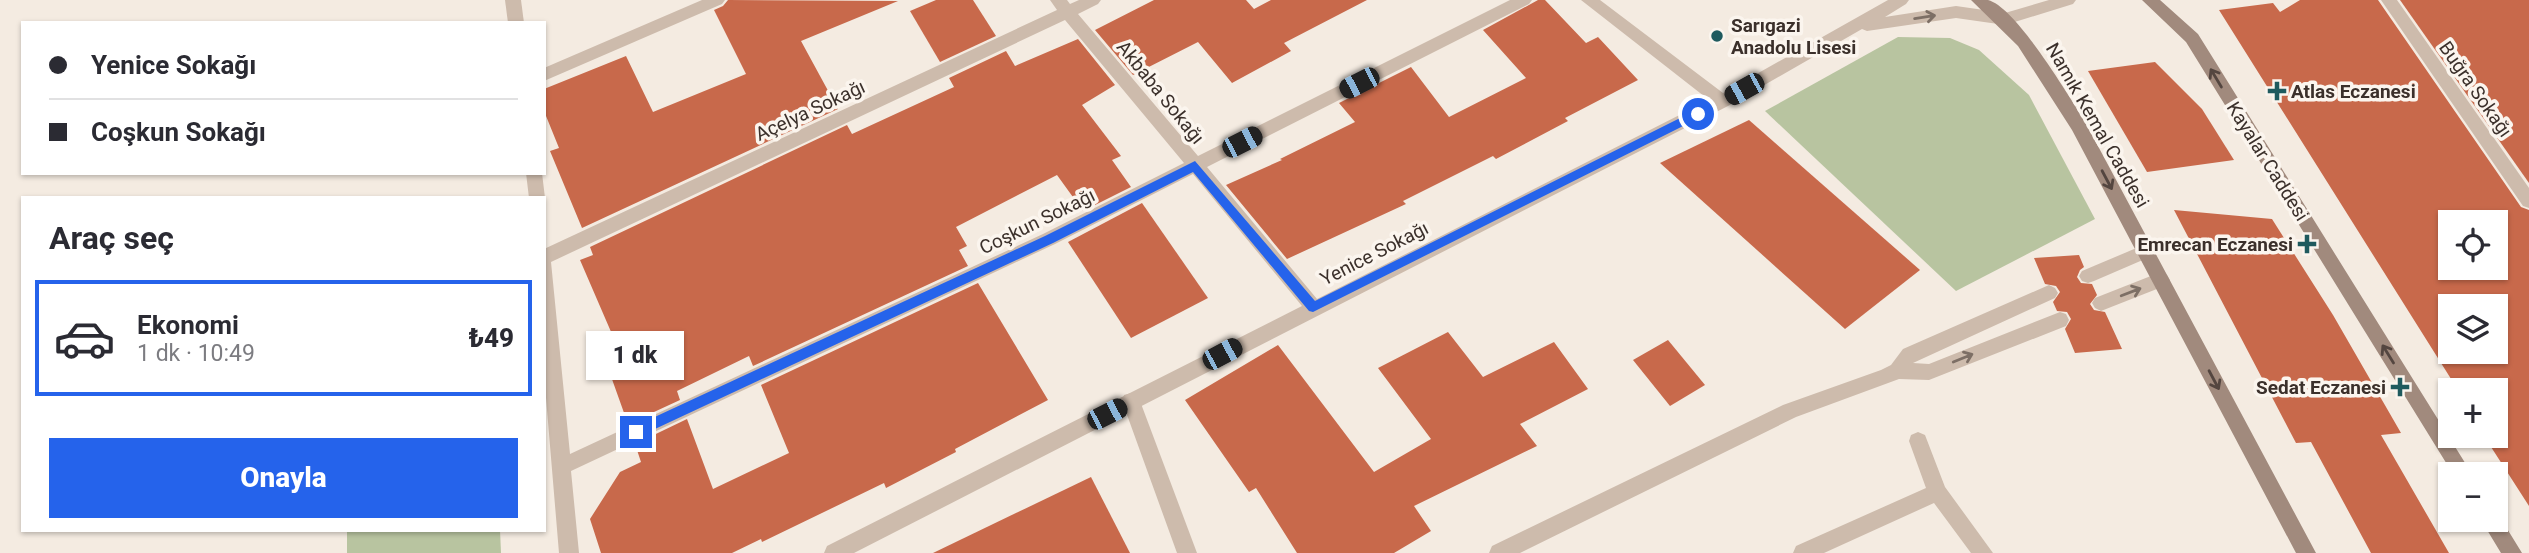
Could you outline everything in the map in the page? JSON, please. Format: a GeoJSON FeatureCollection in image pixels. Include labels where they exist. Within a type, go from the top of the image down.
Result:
{"type":"FeatureCollection","features":[{"type":"Feature","properties":{"kind":"main road","name":"Namık Kemal Caddesi"},"geometry":{"type":"LineString","coordinates":[[1979,0],[2005,19],[2044,68],[2078,125],[2306,553]]}},
{"type":"Feature","properties":{"kind":"main road","name":"Kayalar Caddesi"},"geometry":{"type":"LineString","coordinates":[[2150,0],[2192,38],[2456,462]]}},
{"type":"Feature","properties":{"kind":"main road"},"geometry":{"type":"LineString","coordinates":[[2499,532],[2512,553]]}},
{"type":"Feature","properties":{"kind":"street"},"geometry":{"type":"LineString","coordinates":[[513,0],[516,21]]}},
{"type":"Feature","properties":{"kind":"street"},"geometry":{"type":"LineString","coordinates":[[546,74],[717,0]]}},
{"type":"Feature","properties":{"kind":"street","name":"Açelya Sokağı"},"geometry":{"type":"LineString","coordinates":[[546,256],[1063,6],[1093,0]]}},
{"type":"Feature","properties":{"kind":"street","name":"Coşkun Sokağı"},"geometry":{"type":"LineString","coordinates":[[563,466],[1037,245],[1524,0]]}},
{"type":"Feature","properties":{"kind":"street"},"geometry":{"type":"LineString","coordinates":[[1588,0],[1722,102]]}},
{"type":"Feature","properties":{"kind":"street","name":"Yenice Sokağı"},"geometry":{"type":"LineString","coordinates":[[834,553],[1313,307],[1722,102],[1901,0]]}},
{"type":"Feature","properties":{"kind":"street"},"geometry":{"type":"LineString","coordinates":[[1857,27],[1956,12],[2005,19],[2068,0]]}},
{"type":"Feature","properties":{"kind":"street","name":"Buğra Sokağı"},"geometry":{"type":"LineString","coordinates":[[2389,0],[2529,201]]}},
{"type":"Feature","properties":{"kind":"street","name":"Akbaba Sokağı"},"geometry":{"type":"LineString","coordinates":[[1063,6],[1313,307]]}},
{"type":"Feature","properties":{"kind":"street"},"geometry":{"type":"LineString","coordinates":[[534,175],[537,196]]}},
{"type":"Feature","properties":{"kind":"street"},"geometry":{"type":"LineString","coordinates":[[2088,276],[2146,250]]}},
{"type":"Feature","properties":{"kind":"street"},"geometry":{"type":"LineString","coordinates":[[2101,303],[2161,280]]}},
{"type":"Feature","properties":{"kind":"street"},"geometry":{"type":"LineString","coordinates":[[546,287],[569,553]]}},
{"type":"Feature","properties":{"kind":"street"},"geometry":{"type":"LineString","coordinates":[[1897,371],[1909,355],[2049,293]]}},
{"type":"Feature","properties":{"kind":"street"},"geometry":{"type":"LineString","coordinates":[[1499,553],[1790,411],[1897,371],[1928,372],[2060,320]]}},
{"type":"Feature","properties":{"kind":"street"},"geometry":{"type":"LineString","coordinates":[[1131,401],[1187,553]]}},
{"type":"Feature","properties":{"kind":"street"},"geometry":{"type":"LineString","coordinates":[[1918,441],[1937,492],[1983,553]]}},
{"type":"Feature","properties":{"kind":"street"},"geometry":{"type":"LineString","coordinates":[[1803,553],[1937,492]]}},
{"type":"Feature","properties":{"kind":"green space"},"geometry":{"type":"Polygon","coordinates":[[[1898,37],[1950,38],[1979,50],[2029,95],[2095,219],[1956,291],[1765,111],[1898,37]]]}},
{"type":"Feature","properties":{"kind":"green space"},"geometry":{"type":"Polygon","coordinates":[[[347,532],[500,532],[501,553],[347,553],[347,532]]]}},
{"type":"Feature","properties":{"kind":"building"},"geometry":{"type":"Polygon","coordinates":[[[728,0],[898,1],[801,41],[838,109],[582,228],[550,151],[559,148],[546,116],[546,88],[626,56],[653,112],[746,74],[714,10],[728,0]]]}},
{"type":"Feature","properties":{"kind":"building"},"geometry":{"type":"Polygon","coordinates":[[[936,0],[973,0],[996,36],[940,62],[910,11],[936,0]]]}},
{"type":"Feature","properties":{"kind":"building"},"geometry":{"type":"Polygon","coordinates":[[[1154,0],[1246,0],[1254,9],[1271,0],[1367,0],[1284,43],[1291,51],[1232,83],[1198,42],[1133,75],[1095,30],[1154,0]]]}},
{"type":"Feature","properties":{"kind":"building"},"geometry":{"type":"Polygon","coordinates":[[[1538,0],[1545,0],[1586,43],[1598,37],[1638,80],[1565,118],[1568,121],[1496,159],[1493,156],[1403,201],[1406,204],[1287,259],[1226,185],[1282,160],[1280,159],[1355,122],[1339,103],[1411,67],[1449,117],[1526,78],[1483,30],[1538,0]]]}},
{"type":"Feature","properties":{"kind":"building"},"geometry":{"type":"Polygon","coordinates":[[[2300,0],[2378,0],[2521,207],[2529,210],[2529,506],[2508,473],[2508,462],[2501,462],[2492,448],[2508,448],[2508,378],[2450,378],[2442,364],[2508,364],[2508,294],[2438,294],[2438,358],[2219,10],[2273,3],[2280,12],[2300,0]]]}},
{"type":"Feature","properties":{"kind":"building"},"geometry":{"type":"Polygon","coordinates":[[[2400,0],[2529,0],[2529,183],[2400,0]]]}},
{"type":"Feature","properties":{"kind":"building"},"geometry":{"type":"Polygon","coordinates":[[[1078,39],[1115,85],[1082,105],[1121,156],[1112,160],[1131,187],[1083,211],[1057,175],[956,227],[967,246],[959,250],[968,266],[753,366],[749,356],[677,391],[680,400],[628,424],[603,354],[618,348],[580,260],[593,255],[590,247],[847,125],[852,134],[954,87],[949,78],[1006,51],[1015,66],[1078,39]]]}},
{"type":"Feature","properties":{"kind":"building"},"geometry":{"type":"Polygon","coordinates":[[[2155,62],[2202,109],[2234,160],[2147,172],[2088,71],[2155,62]]]}},
{"type":"Feature","properties":{"kind":"building"},"geometry":{"type":"Polygon","coordinates":[[[1749,120],[1920,270],[1845,329],[1660,163],[1749,120]]]}},
{"type":"Feature","properties":{"kind":"building"},"geometry":{"type":"Polygon","coordinates":[[[1142,203],[1208,298],[1131,338],[1068,242],[1142,203]]]}},
{"type":"Feature","properties":{"kind":"building"},"geometry":{"type":"Polygon","coordinates":[[[2174,210],[2272,219],[2333,315],[2401,433],[2381,435],[2449,553],[2371,553],[2311,442],[2296,443],[2174,210]]]}},
{"type":"Feature","properties":{"kind":"building"},"geometry":{"type":"Polygon","coordinates":[[[2079,255],[2084,267],[2077,277],[2081,283],[2092,284],[2097,295],[2090,304],[2094,310],[2105,312],[2122,349],[2075,353],[2065,329],[2071,319],[2067,312],[2057,311],[2053,302],[2060,292],[2056,286],[2045,284],[2034,258],[2079,255]]]}},
{"type":"Feature","properties":{"kind":"building"},"geometry":{"type":"Polygon","coordinates":[[[978,283],[1048,400],[886,488],[884,483],[762,542],[761,539],[732,553],[601,553],[590,519],[620,472],[641,462],[635,444],[687,419],[713,489],[789,453],[761,385],[978,283]]]}},
{"type":"Feature","properties":{"kind":"building"},"geometry":{"type":"Polygon","coordinates":[[[1448,332],[1483,377],[1554,342],[1588,389],[1520,424],[1537,446],[1414,506],[1431,531],[1394,553],[1297,553],[1256,488],[1249,492],[1185,400],[1278,345],[1374,472],[1431,439],[1378,368],[1448,332]]]}},
{"type":"Feature","properties":{"kind":"building"},"geometry":{"type":"Polygon","coordinates":[[[1668,340],[1705,385],[1670,406],[1633,360],[1668,340]]]}},
{"type":"Feature","properties":{"kind":"building"},"geometry":{"type":"Polygon","coordinates":[[[1091,477],[1130,553],[933,553],[1091,477]]]}},
{"type":"Feature","properties":{"kind":"place","name":"Sarıgazi Anadolu Lisesi"},"geometry":{"type":"Point","coordinates":[1717,36]}},
{"type":"Feature","properties":{"kind":"place","name":"Atlas Eczanesi"},"geometry":{"type":"Point","coordinates":[2277,91]}},
{"type":"Feature","properties":{"kind":"place","name":"Emrecan Eczanesi"},"geometry":{"type":"Point","coordinates":[2307,244]}},
{"type":"Feature","properties":{"kind":"place","name":"Sedat Eczanesi"},"geometry":{"type":"Point","coordinates":[2400,387]}},
{"type":"Feature","properties":{"kind":"route"},"geometry":{"type":"LineString","coordinates":[[636,432],[1049,239],[1195,166],[1313,307],[1698,114]]}}]}
